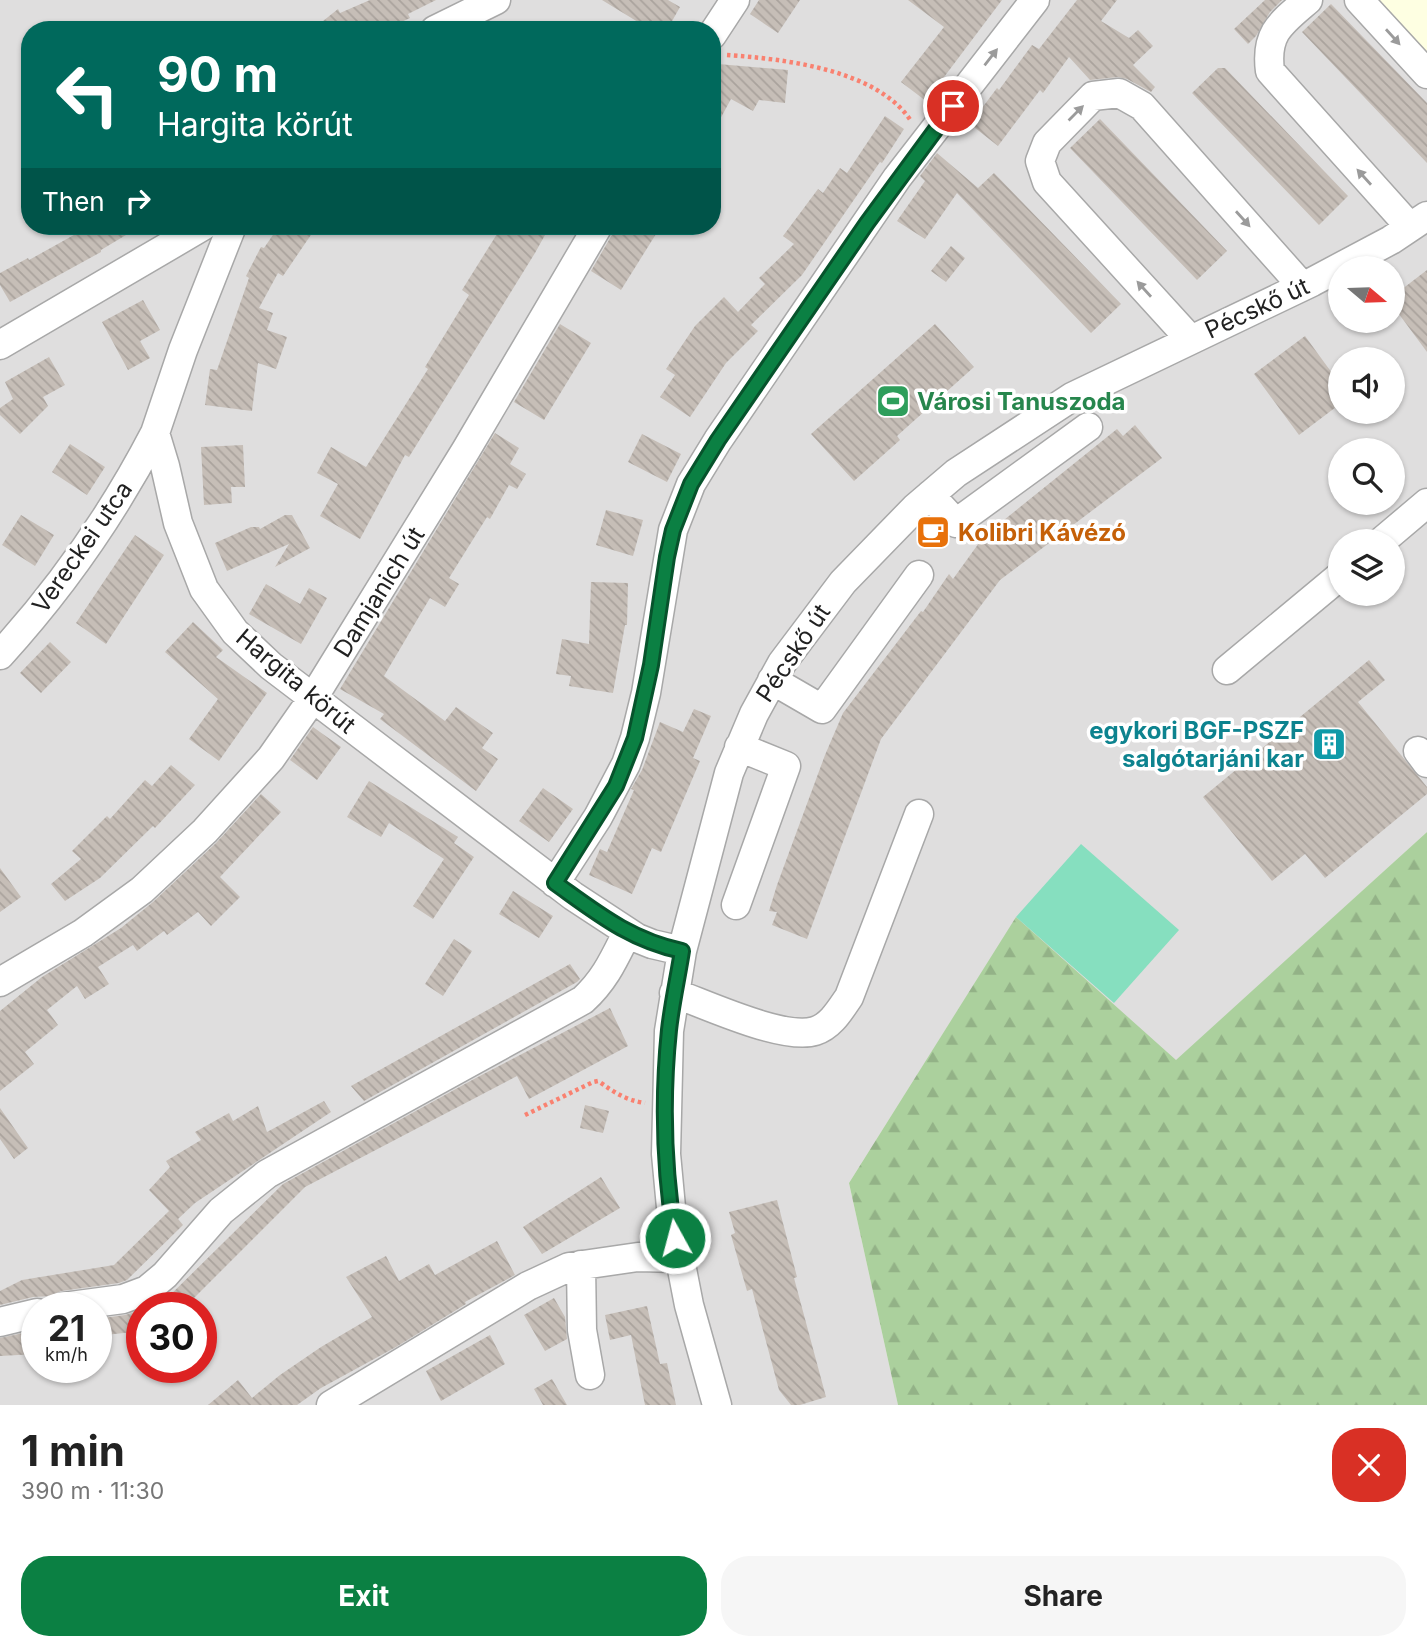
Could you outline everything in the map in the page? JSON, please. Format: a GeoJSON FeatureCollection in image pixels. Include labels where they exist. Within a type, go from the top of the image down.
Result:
{"type":"FeatureCollection","features":[{"type":"Feature","properties":{"kind":"street"},"geometry":{"type":"LineString","coordinates":[[453,21],[496,0]]}},
{"type":"Feature","properties":{"kind":"street"},"geometry":{"type":"LineString","coordinates":[[721,39],[735,0]]}},
{"type":"Feature","properties":{"kind":"street"},"geometry":{"type":"LineString","coordinates":[[555,883],[616,786],[635,738],[651,665],[667,557],[673,530],[691,484],[836,267],[925,142],[1035,0]]}},
{"type":"Feature","properties":{"kind":"street"},"geometry":{"type":"LineString","coordinates":[[1308,0],[1274,33],[1268,51],[1270,71],[1418,222]]}},
{"type":"Feature","properties":{"kind":"street"},"geometry":{"type":"LineString","coordinates":[[1360,0],[1427,74]]}},
{"type":"Feature","properties":{"kind":"street"},"geometry":{"type":"LineString","coordinates":[[1190,339],[1047,182],[1040,161],[1047,143],[1093,96],[1119,93],[1142,106],[1302,286]]}},
{"type":"Feature","properties":{"kind":"street","name":"Pécskő út"},"geometry":{"type":"LineString","coordinates":[[717,1405],[689,1305],[672,1218],[666,1154],[669,1031],[682,951],[717,815],[739,747],[772,680],[806,630],[844,582],[956,472],[1045,413],[1362,256],[1418,222]]}},
{"type":"Feature","properties":{"kind":"street"},"geometry":{"type":"LineString","coordinates":[[0,345],[188,235]]}},
{"type":"Feature","properties":{"kind":"street"},"geometry":{"type":"LineString","coordinates":[[155,433],[183,350],[228,235]]}},
{"type":"Feature","properties":{"kind":"street","name":"Damjanich út"},"geometry":{"type":"LineString","coordinates":[[0,982],[83,933],[133,897],[168,867],[250,784],[313,698],[466,450],[593,235]]}},
{"type":"Feature","properties":{"kind":"street"},"geometry":{"type":"LineString","coordinates":[[930,495],[956,523],[1088,427]]}},
{"type":"Feature","properties":{"kind":"street","name":"Hargita körút"},"geometry":{"type":"LineString","coordinates":[[155,433],[178,523],[204,589],[235,632],[271,666],[555,883],[627,933],[652,944],[682,951]]}},
{"type":"Feature","properties":{"kind":"street","name":"Vereckei utca"},"geometry":{"type":"LineString","coordinates":[[0,654],[54,594],[87,549],[120,498],[155,433]]}},
{"type":"Feature","properties":{"kind":"street"},"geometry":{"type":"LineString","coordinates":[[1396,529],[1427,503]]}},
{"type":"Feature","properties":{"kind":"street"},"geometry":{"type":"LineString","coordinates":[[772,680],[822,709],[919,575]]}},
{"type":"Feature","properties":{"kind":"street"},"geometry":{"type":"LineString","coordinates":[[1227,670],[1328,586]]}},
{"type":"Feature","properties":{"kind":"street"},"geometry":{"type":"LineString","coordinates":[[736,905],[786,766],[739,747]]}},
{"type":"Feature","properties":{"kind":"street"},"geometry":{"type":"LineString","coordinates":[[674,993],[790,1033],[815,1031],[834,1019],[849,997],[919,814]]}},
{"type":"Feature","properties":{"kind":"street"},"geometry":{"type":"LineString","coordinates":[[112,1300],[147,1290],[165,1275],[221,1211],[267,1174],[583,1000],[612,967],[627,933]]}},
{"type":"Feature","properties":{"kind":"street"},"geometry":{"type":"LineString","coordinates":[[331,1405],[528,1286],[569,1267],[638,1257],[678,1258]]}},
{"type":"Feature","properties":{"kind":"street"},"geometry":{"type":"LineString","coordinates":[[581,1265],[582,1330],[590,1375]]}},
{"type":"Feature","properties":{"kind":"street"},"geometry":{"type":"LineString","coordinates":[[0,1322],[21,1317]]}},
{"type":"Feature","properties":{"kind":"path"},"geometry":{"type":"LineString","coordinates":[[721,46],[821,68],[855,79],[888,98],[908,116],[925,142]]}},
{"type":"Feature","properties":{"kind":"path"},"geometry":{"type":"LineString","coordinates":[[525,1115],[598,1081],[629,1101],[666,1107]]}},
{"type":"Feature","properties":{"kind":"shaded area"},"geometry":{"type":"Polygon","coordinates":[[[0,0],[1427,0],[1427,832],[1176,1061],[1016,918],[849,1183],[898,1405],[0,1405],[0,0]]]}},
{"type":"Feature","properties":{"kind":"shaded area"},"geometry":{"type":"Polygon","coordinates":[[[1372,0],[1427,0],[1427,63],[1372,0]]]}},
{"type":"Feature","properties":{"kind":"green space"},"geometry":{"type":"Polygon","coordinates":[[[1427,832],[1427,1405],[898,1405],[849,1183],[1016,917],[1176,1060],[1427,832]]]}},
{"type":"Feature","properties":{"kind":"green space"},"geometry":{"type":"Polygon","coordinates":[[[1081,844],[1179,930],[1114,1003],[1016,917],[1081,844]]]}},
{"type":"Feature","properties":{"kind":"building"},"geometry":{"type":"Polygon","coordinates":[[[370,0],[436,0],[408,14],[410,18],[404,21],[323,21],[338,9],[340,13],[370,0]]]}},
{"type":"Feature","properties":{"kind":"building"},"geometry":{"type":"Polygon","coordinates":[[[602,0],[668,0],[680,7],[672,21],[636,21],[602,0]]]}},
{"type":"Feature","properties":{"kind":"building"},"geometry":{"type":"Polygon","coordinates":[[[759,0],[800,0],[778,33],[750,14],[759,0]]]}},
{"type":"Feature","properties":{"kind":"building"},"geometry":{"type":"Polygon","coordinates":[[[908,0],[1002,0],[926,101],[901,82],[944,27],[908,0]]]}},
{"type":"Feature","properties":{"kind":"building"},"geometry":{"type":"Polygon","coordinates":[[[1077,0],[1117,0],[1101,21],[1129,38],[1138,30],[1153,46],[1133,65],[1155,87],[1151,92],[1118,77],[1090,80],[1069,57],[1043,93],[1040,90],[998,146],[970,124],[1032,45],[1039,49],[1077,0]]]}},
{"type":"Feature","properties":{"kind":"building"},"geometry":{"type":"Polygon","coordinates":[[[1265,0],[1282,0],[1270,12],[1248,44],[1234,29],[1265,0]]]}},
{"type":"Feature","properties":{"kind":"building"},"geometry":{"type":"Polygon","coordinates":[[[1331,4],[1427,103],[1427,163],[1302,32],[1331,4]]]}},
{"type":"Feature","properties":{"kind":"building"},"geometry":{"type":"Polygon","coordinates":[[[721,64],[788,70],[785,103],[759,100],[753,111],[731,99],[721,117],[721,64]]]}},
{"type":"Feature","properties":{"kind":"building"},"geometry":{"type":"Polygon","coordinates":[[[1218,68],[1225,68],[1348,196],[1319,225],[1192,93],[1218,68]]]}},
{"type":"Feature","properties":{"kind":"building"},"geometry":{"type":"Polygon","coordinates":[[[885,116],[904,129],[882,163],[880,162],[802,275],[751,325],[758,331],[726,363],[690,417],[660,397],[675,375],[666,369],[695,326],[724,297],[738,312],[765,284],[759,278],[794,244],[783,236],[818,189],[823,193],[840,168],[847,173],[885,116]]]}},
{"type":"Feature","properties":{"kind":"building"},"geometry":{"type":"Polygon","coordinates":[[[1100,119],[1227,251],[1197,280],[1070,148],[1100,119]]]}},
{"type":"Feature","properties":{"kind":"building"},"geometry":{"type":"Polygon","coordinates":[[[937,153],[978,188],[994,173],[1121,304],[1091,333],[957,193],[925,239],[897,221],[925,181],[920,176],[937,153]]]}},
{"type":"Feature","properties":{"kind":"building"},"geometry":{"type":"Polygon","coordinates":[[[74,235],[126,235],[101,252],[10,302],[0,285],[0,273],[28,258],[29,260],[74,235]]]}},
{"type":"Feature","properties":{"kind":"building"},"geometry":{"type":"Polygon","coordinates":[[[273,235],[311,235],[283,276],[278,273],[259,308],[273,313],[267,330],[287,337],[276,369],[258,363],[252,411],[205,405],[210,369],[217,370],[249,278],[246,276],[261,247],[264,248],[273,235]]]}},
{"type":"Feature","properties":{"kind":"building"},"geometry":{"type":"Polygon","coordinates":[[[496,235],[545,235],[409,457],[405,455],[360,539],[320,516],[338,484],[317,473],[331,447],[366,467],[428,369],[425,367],[469,295],[462,290],[496,235]]]}},
{"type":"Feature","properties":{"kind":"building"},"geometry":{"type":"Polygon","coordinates":[[[612,235],[655,235],[621,290],[591,271],[612,235]]]}},
{"type":"Feature","properties":{"kind":"building"},"geometry":{"type":"Polygon","coordinates":[[[951,246],[965,258],[946,282],[931,271],[951,246]]]}},
{"type":"Feature","properties":{"kind":"building"},"geometry":{"type":"Polygon","coordinates":[[[1427,270],[1427,352],[1405,322],[1405,287],[1427,270]]]}},
{"type":"Feature","properties":{"kind":"building"},"geometry":{"type":"Polygon","coordinates":[[[143,300],[160,330],[140,341],[150,358],[128,370],[102,322],[143,300]]]}},
{"type":"Feature","properties":{"kind":"building"},"geometry":{"type":"Polygon","coordinates":[[[560,324],[591,343],[544,420],[514,402],[560,324]]]}},
{"type":"Feature","properties":{"kind":"building","name":"Városi Tanuszoda"},"geometry":{"type":"Polygon","coordinates":[[[935,324],[974,367],[897,436],[900,440],[854,481],[811,434],[935,324]]]}},
{"type":"Feature","properties":{"kind":"building"},"geometry":{"type":"Polygon","coordinates":[[[1305,336],[1328,368],[1328,413],[1299,435],[1254,374],[1305,336]]]}},
{"type":"Feature","properties":{"kind":"building"},"geometry":{"type":"Polygon","coordinates":[[[49,357],[65,385],[43,397],[48,406],[20,434],[0,415],[0,408],[13,399],[5,382],[49,357]]]}},
{"type":"Feature","properties":{"kind":"building"},"geometry":{"type":"Polygon","coordinates":[[[1135,425],[1162,458],[1000,580],[881,739],[807,939],[772,925],[777,912],[769,911],[777,885],[843,713],[921,611],[923,612],[949,574],[953,579],[984,536],[1117,429],[1123,436],[1135,425]]]}},
{"type":"Feature","properties":{"kind":"building"},"geometry":{"type":"Polygon","coordinates":[[[495,433],[519,448],[510,464],[526,474],[517,489],[509,485],[490,519],[487,517],[449,578],[459,584],[445,607],[430,598],[384,676],[445,721],[456,707],[493,733],[482,748],[498,759],[476,791],[380,719],[384,714],[340,689],[495,433]]]}},
{"type":"Feature","properties":{"kind":"building"},"geometry":{"type":"Polygon","coordinates":[[[642,434],[681,454],[667,482],[628,462],[642,434]]]}},
{"type":"Feature","properties":{"kind":"building"},"geometry":{"type":"Polygon","coordinates":[[[70,444],[105,467],[87,495],[52,472],[70,444]]]}},
{"type":"Feature","properties":{"kind":"building"},"geometry":{"type":"Polygon","coordinates":[[[243,445],[245,487],[231,487],[232,503],[204,505],[201,447],[243,445]]]}},
{"type":"Feature","properties":{"kind":"building"},"geometry":{"type":"Polygon","coordinates":[[[606,510],[643,520],[633,556],[596,545],[606,510]]]}},
{"type":"Feature","properties":{"kind":"building"},"geometry":{"type":"Polygon","coordinates":[[[21,515],[54,535],[35,566],[2,545],[21,515]]]}},
{"type":"Feature","properties":{"kind":"building"},"geometry":{"type":"Polygon","coordinates":[[[285,515],[292,515],[310,548],[275,567],[289,544],[227,571],[215,543],[251,527],[260,529],[285,515]]]}},
{"type":"Feature","properties":{"kind":"building"},"geometry":{"type":"Polygon","coordinates":[[[135,535],[164,555],[106,644],[76,623],[135,535]]]}},
{"type":"Feature","properties":{"kind":"building"},"geometry":{"type":"Polygon","coordinates":[[[591,582],[628,583],[627,625],[613,693],[569,686],[571,676],[556,674],[562,639],[589,644],[591,582]]]}},
{"type":"Feature","properties":{"kind":"building"},"geometry":{"type":"Polygon","coordinates":[[[266,584],[300,604],[309,588],[327,598],[301,644],[249,614],[266,584]]]}},
{"type":"Feature","properties":{"kind":"building"},"geometry":{"type":"Polygon","coordinates":[[[193,622],[223,650],[216,657],[267,693],[219,761],[189,739],[218,699],[165,652],[193,622]]]}},
{"type":"Feature","properties":{"kind":"building"},"geometry":{"type":"Polygon","coordinates":[[[50,642],[71,662],[41,693],[20,673],[50,642]]]}},
{"type":"Feature","properties":{"kind":"building","name":"egykori BGF-PSZF salgótarjáni kar"},"geometry":{"type":"Polygon","coordinates":[[[1369,660],[1385,680],[1358,702],[1427,787],[1427,794],[1325,878],[1305,854],[1272,881],[1203,797],[1369,660]]]}},
{"type":"Feature","properties":{"kind":"building"},"geometry":{"type":"Polygon","coordinates":[[[694,709],[711,716],[693,758],[700,761],[661,852],[652,848],[632,894],[589,875],[600,849],[607,852],[660,722],[683,732],[694,709]]]}},
{"type":"Feature","properties":{"kind":"building"},"geometry":{"type":"Polygon","coordinates":[[[313,727],[341,747],[317,780],[290,760],[313,727]]]}},
{"type":"Feature","properties":{"kind":"building"},"geometry":{"type":"Polygon","coordinates":[[[171,765],[195,785],[155,828],[153,826],[100,878],[65,901],[51,884],[81,859],[72,851],[107,816],[110,819],[145,780],[152,786],[171,765]]]}},
{"type":"Feature","properties":{"kind":"building"},"geometry":{"type":"Polygon","coordinates":[[[369,781],[458,837],[454,843],[474,857],[433,919],[413,906],[444,859],[389,823],[381,837],[347,817],[369,781]]]}},
{"type":"Feature","properties":{"kind":"building"},"geometry":{"type":"Polygon","coordinates":[[[543,788],[573,809],[549,842],[519,821],[543,788]]]}},
{"type":"Feature","properties":{"kind":"building"},"geometry":{"type":"Polygon","coordinates":[[[261,794],[281,812],[220,877],[240,897],[211,926],[198,912],[167,935],[164,931],[137,951],[133,945],[98,967],[109,984],[85,999],[77,986],[47,1010],[58,1025],[25,1052],[34,1064],[0,1091],[0,1011],[42,977],[121,928],[153,902],[216,843],[261,794]]]}},
{"type":"Feature","properties":{"kind":"building"},"geometry":{"type":"Polygon","coordinates":[[[0,868],[21,897],[0,912],[0,868]]]}},
{"type":"Feature","properties":{"kind":"building"},"geometry":{"type":"Polygon","coordinates":[[[513,891],[553,916],[539,938],[499,914],[513,891]]]}},
{"type":"Feature","properties":{"kind":"building"},"geometry":{"type":"Polygon","coordinates":[[[454,939],[472,951],[443,996],[425,984],[454,939]]]}},
{"type":"Feature","properties":{"kind":"building"},"geometry":{"type":"Polygon","coordinates":[[[570,964],[580,979],[577,982],[364,1101],[351,1086],[570,964]]]}},
{"type":"Feature","properties":{"kind":"building"},"geometry":{"type":"Polygon","coordinates":[[[610,1008],[628,1046],[529,1099],[517,1076],[305,1187],[200,1292],[173,1292],[283,1184],[610,1008]]]}},
{"type":"Feature","properties":{"kind":"building"},"geometry":{"type":"Polygon","coordinates":[[[324,1101],[331,1112],[195,1203],[178,1219],[183,1225],[127,1280],[59,1292],[21,1292],[21,1300],[0,1305],[0,1291],[22,1280],[114,1265],[169,1211],[149,1190],[170,1167],[166,1161],[201,1140],[195,1132],[229,1113],[233,1121],[258,1106],[267,1132],[324,1101]]]}},
{"type":"Feature","properties":{"kind":"building"},"geometry":{"type":"Polygon","coordinates":[[[585,1105],[609,1111],[603,1133],[580,1128],[585,1105]]]}},
{"type":"Feature","properties":{"kind":"building"},"geometry":{"type":"Polygon","coordinates":[[[0,1108],[28,1148],[14,1159],[0,1139],[0,1108]]]}},
{"type":"Feature","properties":{"kind":"building"},"geometry":{"type":"Polygon","coordinates":[[[601,1177],[620,1208],[542,1254],[523,1227],[601,1177]]]}},
{"type":"Feature","properties":{"kind":"building"},"geometry":{"type":"Polygon","coordinates":[[[777,1200],[797,1277],[794,1278],[826,1397],[800,1405],[791,1405],[779,1390],[752,1289],[747,1291],[731,1235],[735,1233],[729,1212],[777,1200]]]}},
{"type":"Feature","properties":{"kind":"building"},"geometry":{"type":"Polygon","coordinates":[[[497,1241],[515,1275],[465,1302],[466,1304],[396,1347],[321,1388],[297,1405],[208,1405],[238,1380],[252,1398],[321,1347],[372,1317],[346,1277],[386,1256],[399,1281],[429,1264],[435,1275],[497,1241]]]}},
{"type":"Feature","properties":{"kind":"building"},"geometry":{"type":"Polygon","coordinates":[[[554,1298],[565,1317],[567,1339],[545,1351],[524,1315],[554,1298]]]}},
{"type":"Feature","properties":{"kind":"building"},"geometry":{"type":"Polygon","coordinates":[[[647,1306],[660,1364],[667,1363],[676,1405],[645,1405],[631,1335],[610,1340],[605,1315],[647,1306]]]}},
{"type":"Feature","properties":{"kind":"building"},"geometry":{"type":"Polygon","coordinates":[[[125,1315],[126,1333],[112,1334],[112,1317],[125,1315]]]}},
{"type":"Feature","properties":{"kind":"building"},"geometry":{"type":"Polygon","coordinates":[[[21,1333],[21,1355],[0,1356],[0,1338],[21,1333]]]}},
{"type":"Feature","properties":{"kind":"building"},"geometry":{"type":"Polygon","coordinates":[[[490,1335],[505,1364],[441,1401],[426,1371],[490,1335]]]}},
{"type":"Feature","properties":{"kind":"building"},"geometry":{"type":"Polygon","coordinates":[[[552,1379],[567,1405],[543,1405],[534,1389],[552,1379]]]}},
{"type":"Feature","properties":{"kind":"place","name":"Városi Tanuszoda"},"geometry":{"type":"Point","coordinates":[893,401]}},
{"type":"Feature","properties":{"kind":"place","name":"Kolibri Kávézó"},"geometry":{"type":"Point","coordinates":[933,532]}},
{"type":"Feature","properties":{"kind":"place","name":"egykori BGF-PSZF salgótarjáni kar"},"geometry":{"type":"Point","coordinates":[1329,744]}},
{"type":"Feature","properties":{"kind":"route"},"geometry":{"type":"LineString","coordinates":[[675,1238],[666,1154],[666,1076],[669,1031],[682,951],[652,944],[623,931],[555,883],[598,817],[626,765],[641,717],[673,530],[680,507],[699,468],[897,178],[953,106]]}}]}
